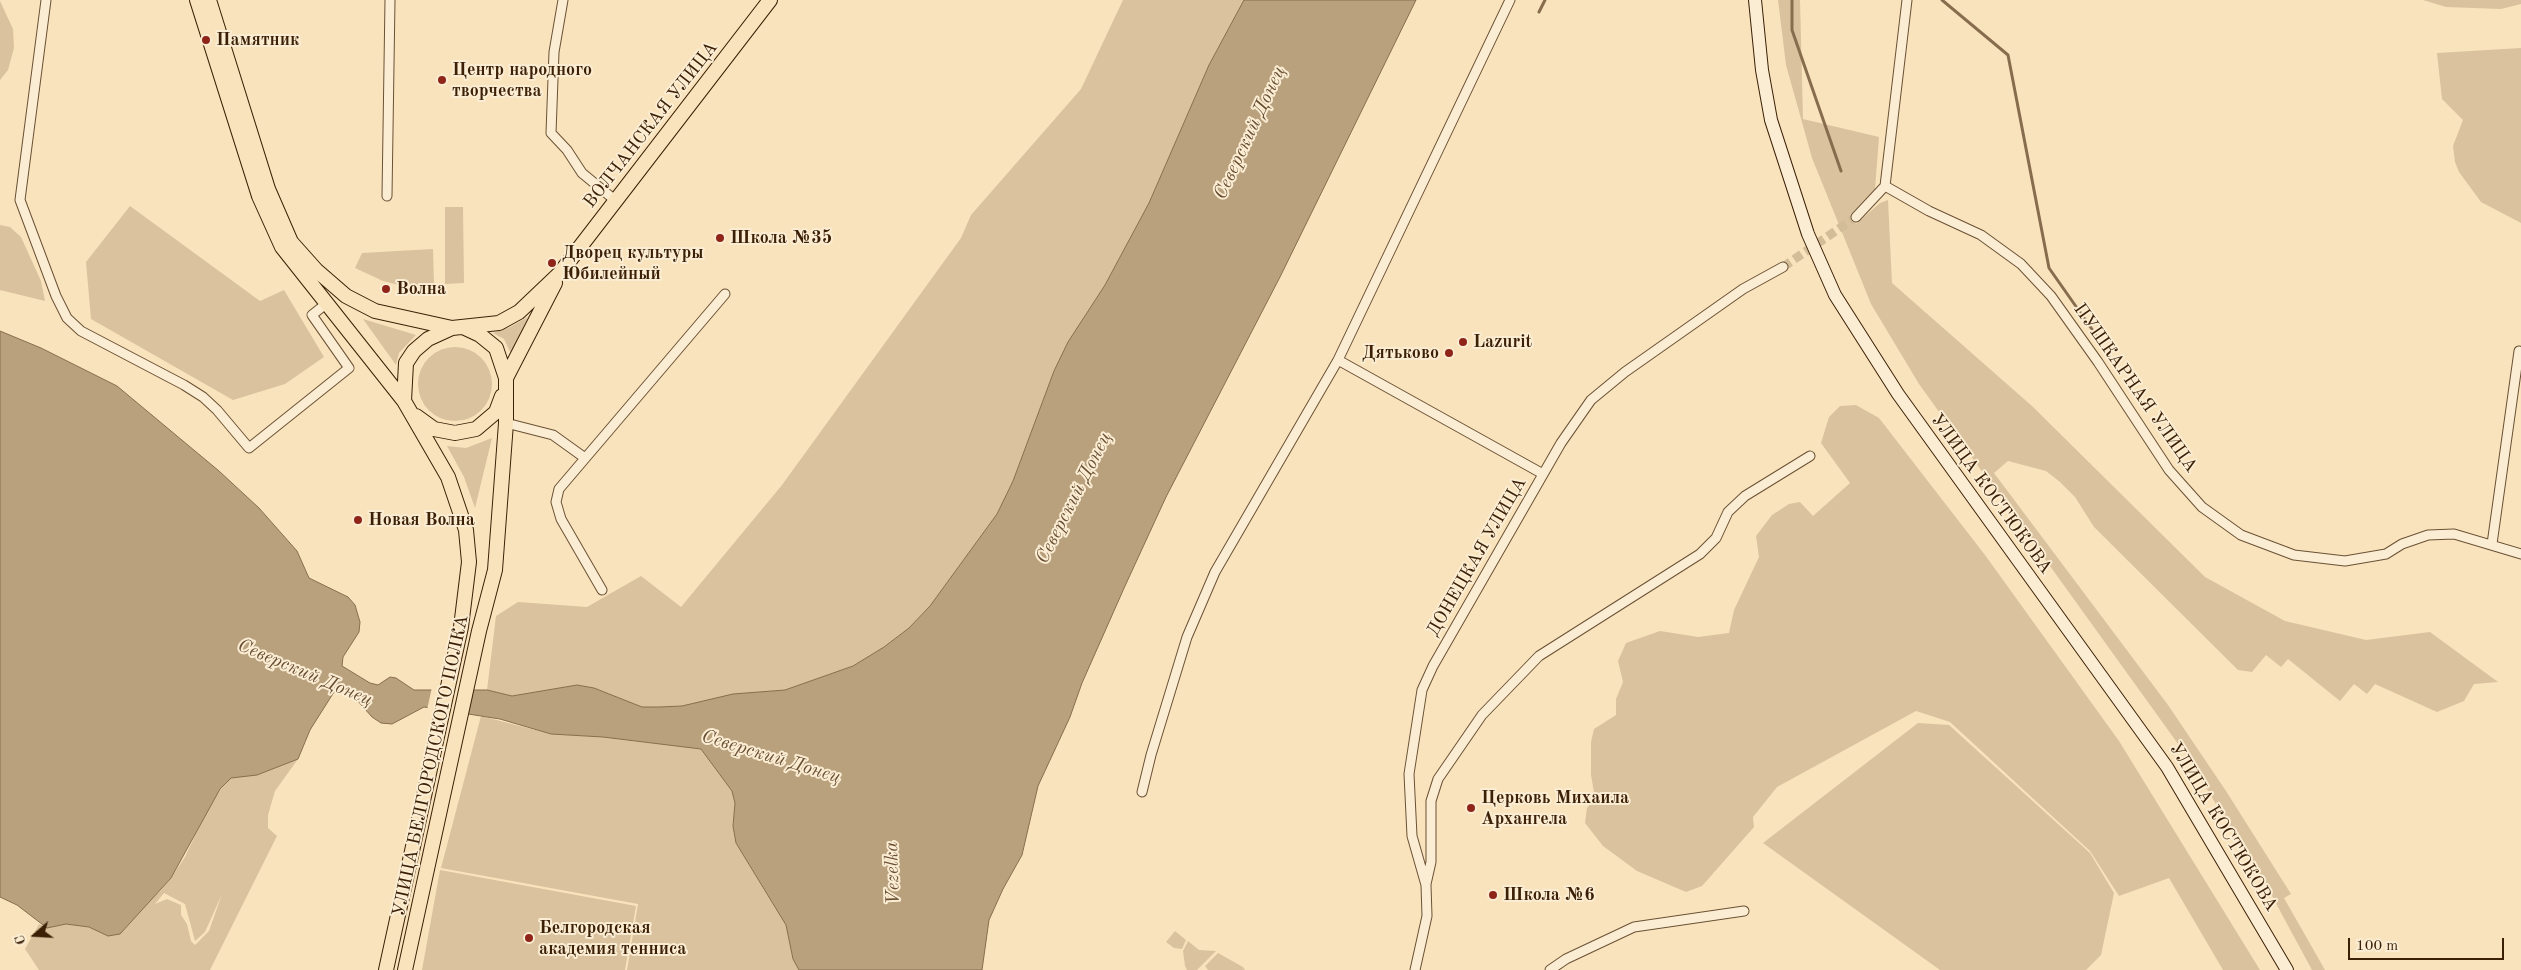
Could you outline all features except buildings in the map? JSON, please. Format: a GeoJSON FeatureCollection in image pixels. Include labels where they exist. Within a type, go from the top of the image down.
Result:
{"type":"FeatureCollection","features":[{"type":"Feature","properties":{"kind":"main road"},"geometry":{"type":"LineString","coordinates":[[197,0],[259,196],[282,247],[328,303],[412,413],[434,429],[455,433],[506,423]]}},
{"type":"Feature","properties":{"kind":"main road"},"geometry":{"type":"LineString","coordinates":[[209,0],[268,189],[291,242],[316,270],[346,296],[375,311],[459,328],[480,335],[496,348],[506,382]]}},
{"type":"Feature","properties":{"kind":"main road","name":"ВОЛЧАНСКАЯ УЛИЦА"},"geometry":{"type":"LineString","coordinates":[[560,273],[770,0]]}},
{"type":"Feature","properties":{"kind":"main road","name":"УЛИЦА КОСТЮКОВА"},"geometry":{"type":"LineString","coordinates":[[1754,0],[1762,70],[1771,120],[1808,234],[1835,295],[1898,394],[2167,767],[2287,970]]}},
{"type":"Feature","properties":{"kind":"main road"},"geometry":{"type":"LineString","coordinates":[[404,401],[406,363],[414,351],[428,339],[459,328],[499,323],[519,312],[560,273]]}},
{"type":"Feature","properties":{"kind":"main road"},"geometry":{"type":"LineString","coordinates":[[476,429],[496,412],[506,382],[560,273]]}},
{"type":"Feature","properties":{"kind":"main road","name":"УЛИЦА БЕЛГОРОДСКОГО ПОЛКА"},"geometry":{"type":"LineString","coordinates":[[404,970],[479,631],[495,570],[506,423],[506,382]]}},
{"type":"Feature","properties":{"kind":"main road","name":"УЛИЦА БЕЛГОРОДСКОГО ПОЛКА"},"geometry":{"type":"LineString","coordinates":[[386,970],[461,627],[469,562],[466,530],[448,477],[412,413]]}},
{"type":"Feature","properties":{"kind":"street"},"geometry":{"type":"LineString","coordinates":[[46,0],[20,200],[56,296],[67,318],[81,331],[184,384],[203,397],[217,410],[248,448],[349,368],[312,315],[328,303]]}},
{"type":"Feature","properties":{"kind":"street"},"geometry":{"type":"LineString","coordinates":[[387,196],[390,0]]}},
{"type":"Feature","properties":{"kind":"street"},"geometry":{"type":"LineString","coordinates":[[563,0],[554,52],[551,133],[567,150],[582,172],[616,201]]}},
{"type":"Feature","properties":{"kind":"street"},"geometry":{"type":"LineString","coordinates":[[1142,792],[1151,755],[1187,637],[1215,572],[1338,360],[1510,0]]}},
{"type":"Feature","properties":{"kind":"street"},"geometry":{"type":"LineString","coordinates":[[1856,218],[1885,186],[1907,0]]}},
{"type":"Feature","properties":{"kind":"street","name":"ПУШКАРНАЯ УЛИЦА"},"geometry":{"type":"LineString","coordinates":[[1885,186],[1929,211],[1981,235],[2021,264],[2051,296],[2067,318],[2169,470],[2202,507],[2241,535],[2294,555],[2345,561],[2386,554],[2402,544],[2428,535],[2454,534],[2521,554]]}},
{"type":"Feature","properties":{"kind":"street","name":"ДОНЕЦКАЯ УЛИЦА"},"geometry":{"type":"LineString","coordinates":[[1415,970],[1427,916],[1426,885],[1412,836],[1409,806],[1409,774],[1422,690],[1433,666],[1561,443],[1590,400],[1624,372],[1742,289],[1783,267]]}},
{"type":"Feature","properties":{"kind":"street"},"geometry":{"type":"LineString","coordinates":[[602,590],[562,519],[556,502],[559,489],[725,294]]}},
{"type":"Feature","properties":{"kind":"street"},"geometry":{"type":"LineString","coordinates":[[2492,544],[2519,351]]}},
{"type":"Feature","properties":{"kind":"street"},"geometry":{"type":"LineString","coordinates":[[1338,360],[1544,474]]}},
{"type":"Feature","properties":{"kind":"street"},"geometry":{"type":"LineString","coordinates":[[506,423],[553,435],[585,458]]}},
{"type":"Feature","properties":{"kind":"street"},"geometry":{"type":"LineString","coordinates":[[1426,885],[1431,862],[1431,801],[1438,779],[1482,715],[1539,656],[1700,554],[1716,538],[1728,512],[1744,496],[1810,456]]}},
{"type":"Feature","properties":{"kind":"street"},"geometry":{"type":"LineString","coordinates":[[1550,970],[1566,959],[1634,927],[1744,911]]}},
{"type":"Feature","properties":{"kind":"shaded area"},"geometry":{"type":"Polygon","coordinates":[[[1123,0],[1244,0],[1209,65],[1149,203],[1105,285],[1083,319],[1054,371],[1013,481],[997,514],[930,606],[909,628],[884,647],[853,666],[785,690],[746,693],[682,706],[642,707],[594,688],[577,685],[512,696],[487,690],[496,616],[518,602],[587,607],[641,576],[681,607],[782,485],[961,238],[971,215],[1081,89],[1123,0]]]}},
{"type":"Feature","properties":{"kind":"shaded area"},"geometry":{"type":"Polygon","coordinates":[[[1778,0],[1800,0],[1803,119],[1879,137],[1875,189],[1850,215],[1856,224],[1880,203],[1888,200],[1892,283],[2032,406],[2205,577],[2285,621],[2366,640],[2430,632],[2498,682],[2474,684],[2464,701],[2437,712],[2375,684],[2367,694],[2354,684],[2340,701],[2288,659],[2281,667],[2266,655],[2252,672],[2238,670],[2094,527],[2075,497],[2060,482],[2046,471],[2008,461],[1994,473],[2168,705],[2226,791],[2291,894],[2284,898],[2325,970],[2312,970],[2272,896],[2186,755],[1919,384],[1871,304],[1812,158],[1786,65],[1778,0]]]}},
{"type":"Feature","properties":{"kind":"shaded area"},"geometry":{"type":"Polygon","coordinates":[[[2423,0],[2521,0],[2521,4],[2501,9],[2446,7],[2423,0]]]}},
{"type":"Feature","properties":{"kind":"shaded area"},"geometry":{"type":"Polygon","coordinates":[[[0,1],[13,29],[14,48],[8,70],[0,80],[0,1]]]}},
{"type":"Feature","properties":{"kind":"shaded area"},"geometry":{"type":"Polygon","coordinates":[[[2521,48],[2521,223],[2481,202],[2459,172],[2455,162],[2453,146],[2463,120],[2442,99],[2437,53],[2521,48]]]}},
{"type":"Feature","properties":{"kind":"shaded area"},"geometry":{"type":"Polygon","coordinates":[[[130,206],[260,301],[284,290],[324,357],[285,384],[233,400],[91,319],[86,262],[130,206]]]}},
{"type":"Feature","properties":{"kind":"shaded area"},"geometry":{"type":"Polygon","coordinates":[[[445,207],[463,207],[464,283],[445,284],[445,207]]]}},
{"type":"Feature","properties":{"kind":"shaded area"},"geometry":{"type":"Polygon","coordinates":[[[0,225],[10,227],[21,237],[41,281],[45,301],[0,290],[0,225]]]}},
{"type":"Feature","properties":{"kind":"shaded area"},"geometry":{"type":"Polygon","coordinates":[[[433,249],[434,284],[407,287],[383,281],[355,268],[362,253],[433,249]]]}},
{"type":"Feature","properties":{"kind":"shaded area"},"geometry":{"type":"Polygon","coordinates":[[[528,317],[511,354],[504,339],[493,333],[510,327],[528,317]]]}},
{"type":"Feature","properties":{"kind":"shaded area"},"geometry":{"type":"Polygon","coordinates":[[[363,319],[416,335],[399,353],[396,365],[363,319]]]}},
{"type":"Feature","properties":{"kind":"shaded area"},"geometry":{"type":"Polygon","coordinates":[[[448,347],[462,347],[476,353],[486,363],[492,377],[490,398],[476,415],[462,421],[448,421],[434,415],[424,405],[418,391],[418,377],[424,363],[434,353],[448,347]]]}},
{"type":"Feature","properties":{"kind":"shaded area"},"geometry":{"type":"Polygon","coordinates":[[[1856,405],[1879,418],[1985,555],[2119,741],[2260,970],[2223,970],[2169,878],[2119,896],[2090,851],[1950,722],[1916,711],[1777,787],[1753,817],[1754,827],[1702,886],[1686,892],[1637,871],[1603,846],[1585,823],[1587,808],[1595,798],[1591,775],[1591,742],[1594,729],[1616,715],[1616,699],[1623,682],[1618,661],[1626,643],[1660,631],[1698,637],[1729,633],[1734,610],[1759,557],[1756,536],[1772,515],[1789,504],[1800,502],[1813,516],[1850,483],[1821,443],[1829,417],[1840,406],[1856,405]]]}},
{"type":"Feature","properties":{"kind":"shaded area"},"geometry":{"type":"Polygon","coordinates":[[[492,438],[475,508],[464,477],[447,446],[466,448],[492,438]]]}},
{"type":"Feature","properties":{"kind":"shaded area"},"geometry":{"type":"Polygon","coordinates":[[[481,716],[551,734],[603,737],[701,749],[732,791],[735,803],[733,826],[736,843],[786,925],[793,959],[799,970],[627,970],[638,904],[441,868],[481,716]]]}},
{"type":"Feature","properties":{"kind":"shaded area"},"geometry":{"type":"Polygon","coordinates":[[[1918,723],[1949,725],[2090,853],[2114,893],[2101,955],[2086,970],[1940,970],[1763,843],[1918,723]]]}},
{"type":"Feature","properties":{"kind":"shaded area"},"geometry":{"type":"Polygon","coordinates":[[[298,759],[275,791],[268,815],[268,828],[277,836],[210,970],[39,970],[25,949],[39,924],[47,928],[66,924],[89,927],[108,936],[142,903],[160,891],[171,878],[185,857],[206,812],[220,790],[231,778],[241,775],[257,775],[298,759]],[[164,893],[155,904],[167,899],[181,905],[181,915],[187,924],[191,941],[195,945],[209,931],[222,894],[205,932],[195,941],[185,904],[164,893]]]}},
{"type":"Feature","properties":{"kind":"shaded area","name":"Белгородская академия тенниса"},"geometry":{"type":"Polygon","coordinates":[[[440,870],[636,906],[625,970],[422,970],[440,870]]]}},
{"type":"Feature","properties":{"kind":"shaded area"},"geometry":{"type":"Polygon","coordinates":[[[1175,931],[1186,940],[1182,949],[1174,948],[1166,942],[1175,931]]]}},
{"type":"Feature","properties":{"kind":"shaded area"},"geometry":{"type":"Polygon","coordinates":[[[1188,941],[1199,950],[1216,951],[1197,970],[1187,970],[1185,966],[1183,951],[1188,941]]]}},
{"type":"Feature","properties":{"kind":"shaded area"},"geometry":{"type":"Polygon","coordinates":[[[1218,953],[1245,970],[1208,970],[1205,966],[1218,953]]]}},
{"type":"Feature","properties":{"kind":"water"},"geometry":{"type":"Polygon","coordinates":[[[1244,0],[1416,0],[1280,277],[1166,497],[1125,586],[1082,683],[1070,717],[1038,786],[1022,855],[1003,889],[989,920],[982,970],[799,970],[793,959],[786,925],[736,843],[733,826],[735,803],[732,791],[701,749],[603,737],[551,734],[500,719],[424,707],[392,724],[381,723],[372,717],[357,700],[344,693],[334,692],[310,730],[298,759],[257,775],[231,778],[220,789],[171,878],[120,934],[108,936],[89,927],[66,924],[47,928],[17,905],[0,897],[0,331],[41,348],[117,386],[219,471],[259,508],[297,551],[309,578],[348,597],[355,605],[360,622],[359,632],[343,657],[342,666],[370,683],[378,685],[390,677],[396,678],[414,690],[487,690],[512,696],[577,685],[594,688],[642,707],[682,706],[733,694],[785,690],[853,666],[884,647],[909,628],[930,606],[997,514],[1013,481],[1054,371],[1068,342],[1105,285],[1149,203],[1209,65],[1244,0]]]}},
{"type":"Feature","properties":{"kind":"pier"},"geometry":{"type":"Polygon","coordinates":[[[432,687],[474,687],[467,716],[427,710],[432,687]]]}},
{"type":"Feature","properties":{"kind":"waterway"},"geometry":{"type":"LineString","coordinates":[[1539,12],[1545,0]]}},
{"type":"Feature","properties":{"kind":"waterway"},"geometry":{"type":"LineString","coordinates":[[1792,0],[1792,30],[1841,171]]}},
{"type":"Feature","properties":{"kind":"waterway"},"geometry":{"type":"LineString","coordinates":[[1942,0],[2008,55],[2049,268],[2096,335]]}},
{"type":"Feature","properties":{"kind":"tunnel"},"geometry":{"type":"LineString","coordinates":[[1783,267],[1856,217]]}},
{"type":"Feature","properties":{"kind":"place","name":"Памятник"},"geometry":{"type":"Point","coordinates":[206,40]}},
{"type":"Feature","properties":{"kind":"place","name":"Центр народного творчества"},"geometry":{"type":"Point","coordinates":[442,80]}},
{"type":"Feature","properties":{"kind":"place","name":"Школа №35"},"geometry":{"type":"Point","coordinates":[720,238]}},
{"type":"Feature","properties":{"kind":"place","name":"Дворец культуры Юбилейный"},"geometry":{"type":"Point","coordinates":[552,263]}},
{"type":"Feature","properties":{"kind":"place","name":"Волна"},"geometry":{"type":"Point","coordinates":[386,289]}},
{"type":"Feature","properties":{"kind":"place","name":"Lazurit"},"geometry":{"type":"Point","coordinates":[1463,342]}},
{"type":"Feature","properties":{"kind":"place","name":"Дятьково"},"geometry":{"type":"Point","coordinates":[1449,353]}},
{"type":"Feature","properties":{"kind":"place","name":"Новая Волна"},"geometry":{"type":"Point","coordinates":[358,520]}},
{"type":"Feature","properties":{"kind":"place","name":"Церковь Михаила Архангела"},"geometry":{"type":"Point","coordinates":[1471,808]}},
{"type":"Feature","properties":{"kind":"place","name":"Школа №6"},"geometry":{"type":"Point","coordinates":[1493,895]}},
{"type":"Feature","properties":{"kind":"place","name":"Белгородская академия тенниса"},"geometry":{"type":"Point","coordinates":[529,938]}},
{"type":"Feature","properties":{"kind":"water label","name":"Северский Донец"},"geometry":{"type":"Point","coordinates":[1250,133]}},
{"type":"Feature","properties":{"kind":"water label","name":"Северский Донец"},"geometry":{"type":"Point","coordinates":[1074,498]}},
{"type":"Feature","properties":{"kind":"water label","name":"Северский Донец"},"geometry":{"type":"Point","coordinates":[305,673]}},
{"type":"Feature","properties":{"kind":"water label","name":"Северский Донец"},"geometry":{"type":"Point","coordinates":[771,757]}},
{"type":"Feature","properties":{"kind":"water label","name":"Vezelka"},"geometry":{"type":"Point","coordinates":[893,873]}}]}
